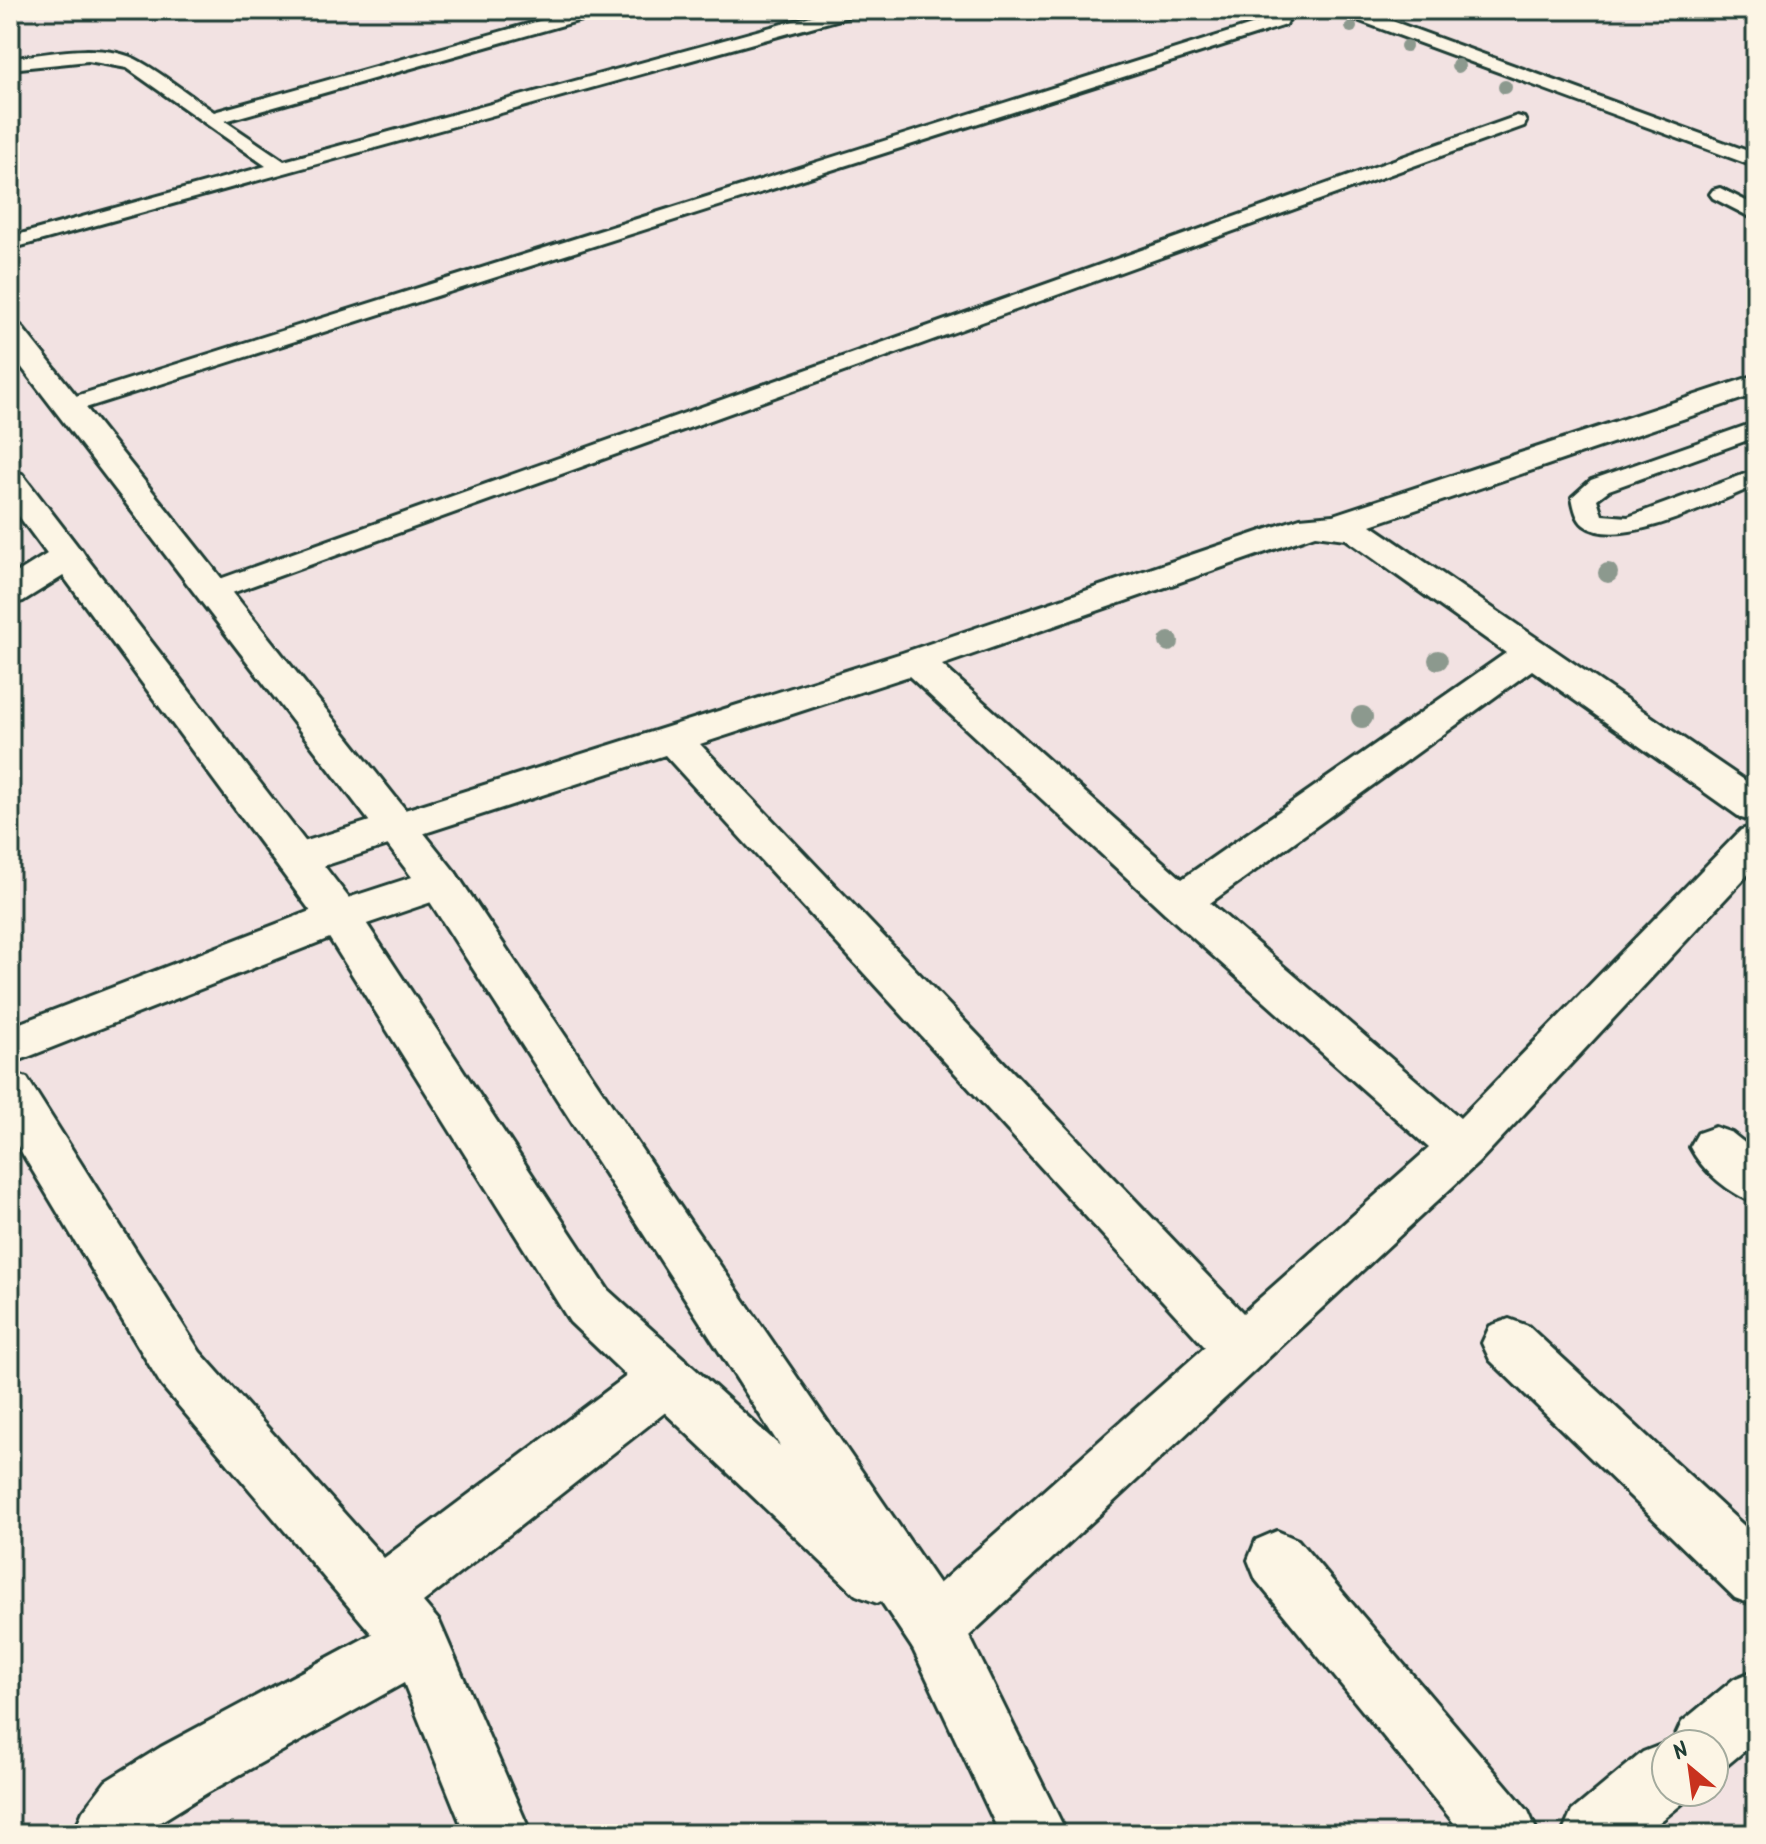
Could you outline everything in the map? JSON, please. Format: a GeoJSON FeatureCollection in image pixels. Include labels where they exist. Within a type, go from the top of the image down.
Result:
{"type":"FeatureCollection","features":[{"type":"Feature","properties":{"kind":"street"},"geometry":{"type":"LineString","coordinates":[[10,332],[440,883],[934,1628],[1034,1834]]}},
{"type":"Feature","properties":{"kind":"street"},"geometry":{"type":"LineString","coordinates":[[1336,525],[1756,384]]}},
{"type":"Feature","properties":{"kind":"street"},"geometry":{"type":"LineString","coordinates":[[10,481],[339,917],[589,1306],[934,1628]]}},
{"type":"Feature","properties":{"kind":"street"},"geometry":{"type":"LineString","coordinates":[[296,860],[915,661],[1312,525],[1336,525],[1358,532],[1756,808]]}},
{"type":"Feature","properties":{"kind":"street"},"geometry":{"type":"LineString","coordinates":[[10,593],[68,557]]}},
{"type":"Feature","properties":{"kind":"street"},"geometry":{"type":"LineString","coordinates":[[1180,902],[1531,653]]}},
{"type":"Feature","properties":{"kind":"street"},"geometry":{"type":"LineString","coordinates":[[915,661],[1180,902],[1462,1148]]}},
{"type":"Feature","properties":{"kind":"street"},"geometry":{"type":"LineString","coordinates":[[672,739],[1241,1348]]}},
{"type":"Feature","properties":{"kind":"street"},"geometry":{"type":"LineString","coordinates":[[934,1628],[1462,1148],[1756,840]]}},
{"type":"Feature","properties":{"kind":"street"},"geometry":{"type":"LineString","coordinates":[[10,1046],[339,917],[440,883]]}},
{"type":"Feature","properties":{"kind":"street"},"geometry":{"type":"LineString","coordinates":[[10,1091],[181,1369],[398,1620],[498,1834]]}},
{"type":"Feature","properties":{"kind":"street"},"geometry":{"type":"LineString","coordinates":[[1715,1147],[1756,1182]]}},
{"type":"Feature","properties":{"kind":"street"},"geometry":{"type":"LineString","coordinates":[[1509,1343],[1756,1577]]}},
{"type":"Feature","properties":{"kind":"street"},"geometry":{"type":"LineString","coordinates":[[106,1834],[129,1804],[173,1777],[398,1620],[667,1378]]}},
{"type":"Feature","properties":{"kind":"street"},"geometry":{"type":"LineString","coordinates":[[1277,1560],[1505,1834]]}},
{"type":"Feature","properties":{"kind":"street"},"geometry":{"type":"LineString","coordinates":[[1723,1728],[1756,1701]]}},
{"type":"Feature","properties":{"kind":"street"},"geometry":{"type":"LineString","coordinates":[[1595,1834],[1650,1788]]}},
{"type":"Feature","properties":{"kind":"lane"},"geometry":{"type":"LineString","coordinates":[[211,119],[596,10]]}},
{"type":"Feature","properties":{"kind":"lane"},"geometry":{"type":"LineString","coordinates":[[10,243],[852,10]]}},
{"type":"Feature","properties":{"kind":"lane"},"geometry":{"type":"LineString","coordinates":[[1347,10],[1756,161]]}},
{"type":"Feature","properties":{"kind":"lane"},"geometry":{"type":"LineString","coordinates":[[68,406],[1280,21]]}},
{"type":"Feature","properties":{"kind":"lane"},"geometry":{"type":"LineString","coordinates":[[10,64],[88,55],[114,57],[133,64],[282,169]]}},
{"type":"Feature","properties":{"kind":"lane"},"geometry":{"type":"LineString","coordinates":[[212,591],[1517,122]]}},
{"type":"Feature","properties":{"kind":"lane"},"geometry":{"type":"LineString","coordinates":[[1720,194],[1756,214]]}},
{"type":"Feature","properties":{"kind":"lane"},"geometry":{"type":"LineString","coordinates":[[1756,429],[1600,485],[1584,497],[1591,519],[1603,525],[1631,525],[1756,477]]}}]}
